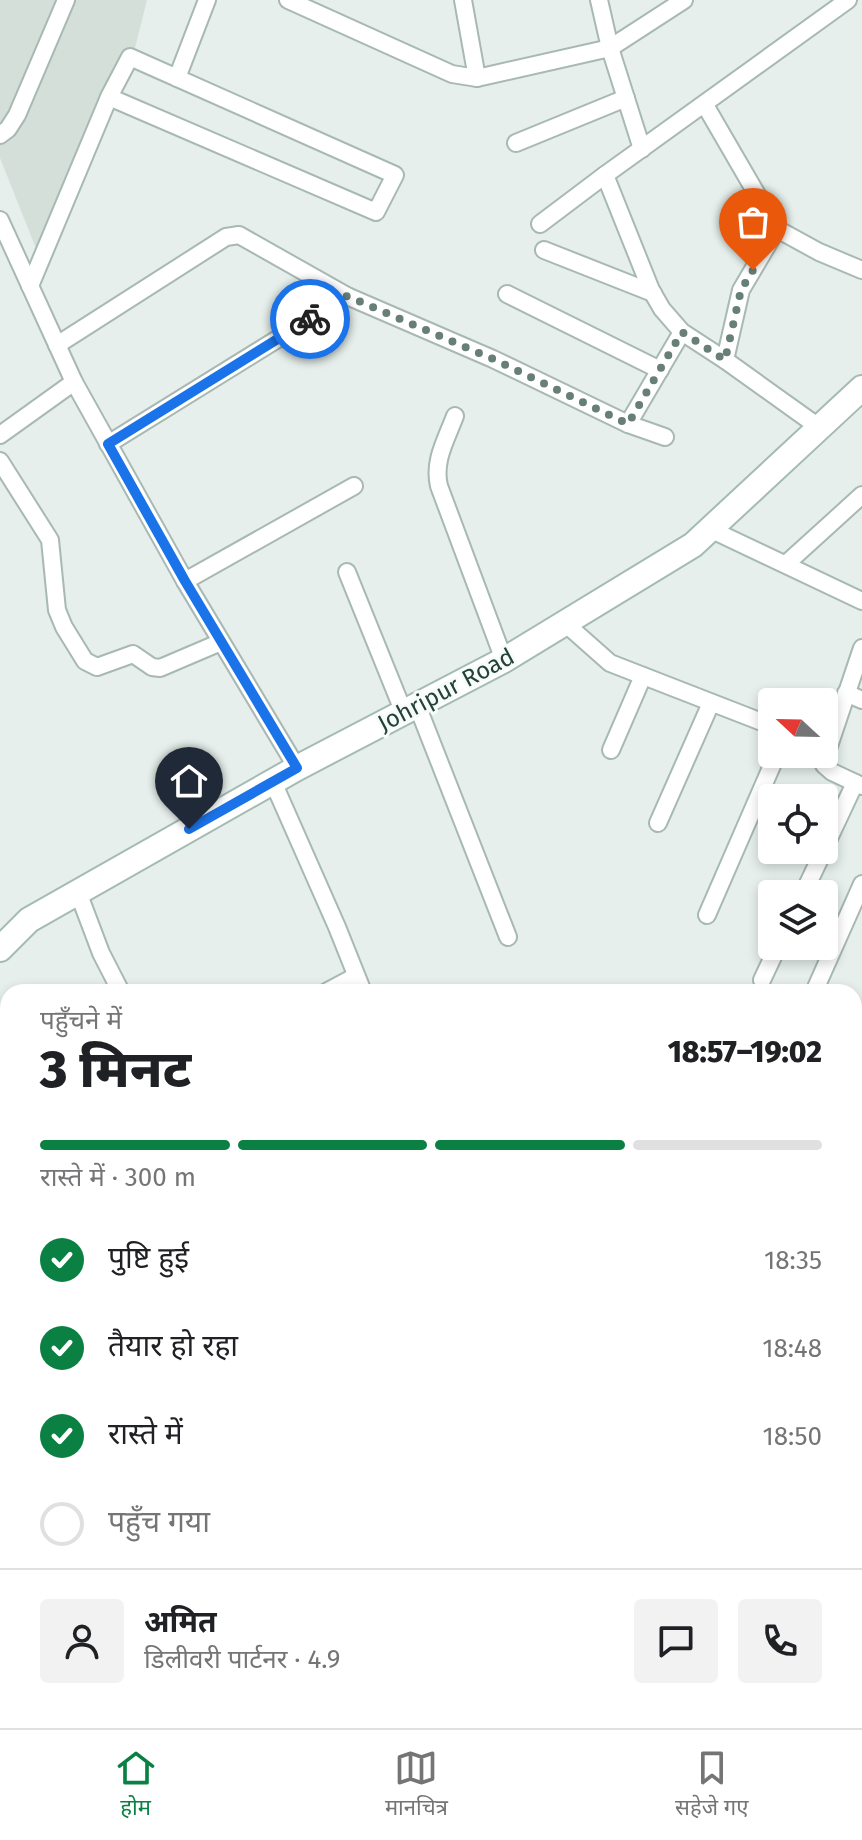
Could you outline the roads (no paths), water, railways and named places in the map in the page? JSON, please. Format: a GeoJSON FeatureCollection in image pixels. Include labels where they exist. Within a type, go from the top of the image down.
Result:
{"type":"FeatureCollection","features":[{"type":"Feature","properties":{"kind":"street"},"geometry":{"type":"LineString","coordinates":[[0,135],[17,115],[66,0]]}},
{"type":"Feature","properties":{"kind":"street"},"geometry":{"type":"LineString","coordinates":[[177,78],[207,0]]}},
{"type":"Feature","properties":{"kind":"street"},"geometry":{"type":"LineString","coordinates":[[288,0],[452,74],[477,78],[610,48],[684,0]]}},
{"type":"Feature","properties":{"kind":"street"},"geometry":{"type":"LineString","coordinates":[[463,0],[477,78]]}},
{"type":"Feature","properties":{"kind":"street"},"geometry":{"type":"LineString","coordinates":[[599,0],[610,48],[642,149]]}},
{"type":"Feature","properties":{"kind":"street"},"geometry":{"type":"LineString","coordinates":[[540,224],[848,0]]}},
{"type":"Feature","properties":{"kind":"street"},"geometry":{"type":"LineString","coordinates":[[30,286],[109,97],[130,57],[395,175],[376,212],[109,97]]}},
{"type":"Feature","properties":{"kind":"street"},"geometry":{"type":"LineString","coordinates":[[516,143],[626,98]]}},
{"type":"Feature","properties":{"kind":"street"},"geometry":{"type":"LineString","coordinates":[[705,105],[777,229],[819,252],[862,270]]}},
{"type":"Feature","properties":{"kind":"street"},"geometry":{"type":"LineString","coordinates":[[605,175],[662,309],[682,332],[820,428]]}},
{"type":"Feature","properties":{"kind":"street"},"geometry":{"type":"LineString","coordinates":[[0,220],[74,382],[185,581],[297,768]]}},
{"type":"Feature","properties":{"kind":"street"},"geometry":{"type":"LineString","coordinates":[[725,360],[741,290],[777,229]]}},
{"type":"Feature","properties":{"kind":"street"},"geometry":{"type":"LineString","coordinates":[[57,345],[232,235],[244,237],[347,296],[493,359],[628,424],[665,437]]}},
{"type":"Feature","properties":{"kind":"street"},"geometry":{"type":"LineString","coordinates":[[544,250],[653,293]]}},
{"type":"Feature","properties":{"kind":"street"},"geometry":{"type":"LineString","coordinates":[[507,294],[660,370]]}},
{"type":"Feature","properties":{"kind":"street"},"geometry":{"type":"LineString","coordinates":[[108,444],[347,296]]}},
{"type":"Feature","properties":{"kind":"street"},"geometry":{"type":"LineString","coordinates":[[628,424],[682,332]]}},
{"type":"Feature","properties":{"kind":"street"},"geometry":{"type":"LineString","coordinates":[[0,435],[74,382]]}},
{"type":"Feature","properties":{"kind":"street","name":"Johripur Road"},"geometry":{"type":"LineString","coordinates":[[0,949],[29,920],[297,768],[504,660],[693,545],[862,388]]}},
{"type":"Feature","properties":{"kind":"street"},"geometry":{"type":"LineString","coordinates":[[455,416],[439,455],[436,474],[504,660]]}},
{"type":"Feature","properties":{"kind":"street"},"geometry":{"type":"LineString","coordinates":[[0,461],[50,540],[57,610],[85,661],[97,667],[133,654],[152,667],[160,668],[221,642]]}},
{"type":"Feature","properties":{"kind":"street"},"geometry":{"type":"LineString","coordinates":[[185,581],[354,486]]}},
{"type":"Feature","properties":{"kind":"street"},"geometry":{"type":"LineString","coordinates":[[786,564],[862,495]]}},
{"type":"Feature","properties":{"kind":"street"},"geometry":{"type":"LineString","coordinates":[[710,529],[862,601]]}},
{"type":"Feature","properties":{"kind":"street"},"geometry":{"type":"LineString","coordinates":[[347,572],[508,937]]}},
{"type":"Feature","properties":{"kind":"street"},"geometry":{"type":"LineString","coordinates":[[566,624],[610,663],[758,721]]}},
{"type":"Feature","properties":{"kind":"street"},"geometry":{"type":"LineString","coordinates":[[838,724],[854,696],[862,648]]}},
{"type":"Feature","properties":{"kind":"street"},"geometry":{"type":"LineString","coordinates":[[611,750],[643,676]]}},
{"type":"Feature","properties":{"kind":"street"},"geometry":{"type":"LineString","coordinates":[[658,823],[711,703]]}},
{"type":"Feature","properties":{"kind":"street"},"geometry":{"type":"LineString","coordinates":[[707,915],[771,768]]}},
{"type":"Feature","properties":{"kind":"street"},"geometry":{"type":"LineString","coordinates":[[827,768],[859,784],[838,824]]}},
{"type":"Feature","properties":{"kind":"street"},"geometry":{"type":"LineString","coordinates":[[273,782],[360,984]]}},
{"type":"Feature","properties":{"kind":"street"},"geometry":{"type":"LineString","coordinates":[[818,984],[862,884]]}},
{"type":"Feature","properties":{"kind":"street"},"geometry":{"type":"LineString","coordinates":[[78,892],[101,953],[117,984]]}},
{"type":"Feature","properties":{"kind":"street"},"geometry":{"type":"LineString","coordinates":[[762,980],[771,960]]}}]}
